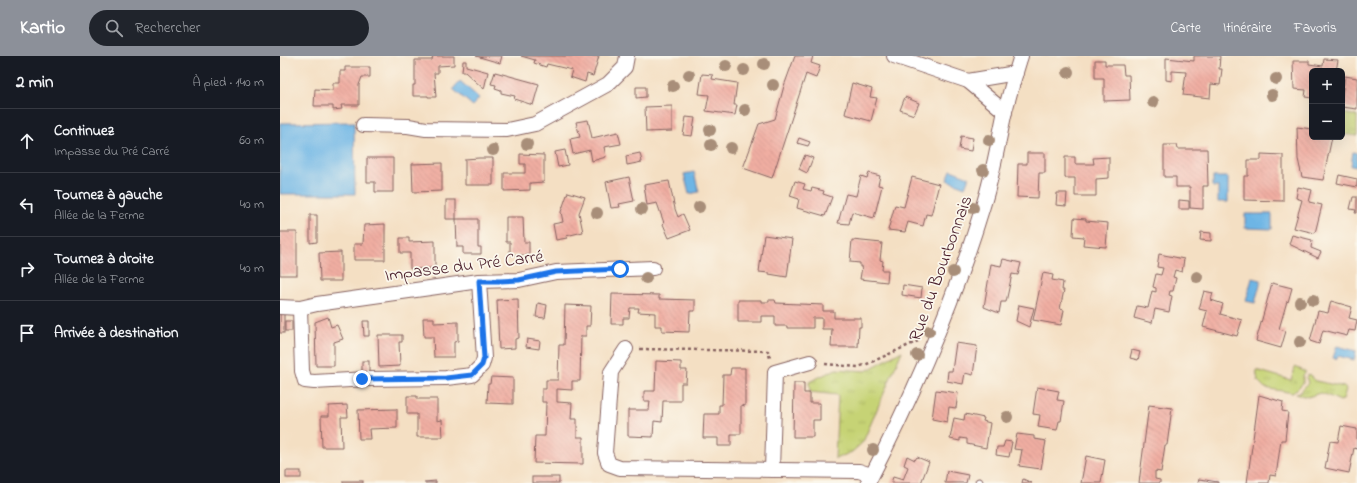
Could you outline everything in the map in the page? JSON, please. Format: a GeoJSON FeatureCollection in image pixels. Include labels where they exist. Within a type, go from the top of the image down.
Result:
{"type":"FeatureCollection","features":[{"type":"Feature","properties":{"kind":"street"},"geometry":{"type":"LineString","coordinates":[[363,125],[408,126],[426,129],[506,130],[535,124],[608,84],[625,68],[627,56]]}},
{"type":"Feature","properties":{"kind":"street"},"geometry":{"type":"LineString","coordinates":[[894,56],[968,81],[1005,112]]}},
{"type":"Feature","properties":{"kind":"street","name":"Rue du Bourbonnais"},"geometry":{"type":"LineString","coordinates":[[870,479],[902,416],[948,308],[966,260],[984,205],[996,160],[1005,112],[1021,56]]}},
{"type":"Feature","properties":{"kind":"street"},"geometry":{"type":"LineString","coordinates":[[968,81],[1016,73]]}},
{"type":"Feature","properties":{"kind":"street","name":"Impasse du Pré Carré"},"geometry":{"type":"LineString","coordinates":[[280,307],[300,308],[317,304],[479,281],[519,280],[556,272],[653,268]]}},
{"type":"Feature","properties":{"kind":"street"},"geometry":{"type":"LineString","coordinates":[[300,308],[302,371],[305,382],[368,379],[446,378],[472,375],[482,365],[484,358],[479,281]]}},
{"type":"Feature","properties":{"kind":"street"},"geometry":{"type":"LineString","coordinates":[[626,349],[611,372],[605,453],[608,464],[620,468],[858,471],[870,479]]}},
{"type":"Feature","properties":{"kind":"street"},"geometry":{"type":"LineString","coordinates":[[772,470],[775,372],[810,362]]}},
{"type":"Feature","properties":{"kind":"path"},"geometry":{"type":"LineString","coordinates":[[810,362],[858,366],[868,364],[919,340]]}},
{"type":"Feature","properties":{"kind":"path"},"geometry":{"type":"LineString","coordinates":[[626,349],[768,351],[775,372]]}},
{"type":"Feature","properties":{"kind":"green space"},"geometry":{"type":"Polygon","coordinates":[[[1345,114],[1357,116],[1357,136],[1345,134],[1345,114]]]}},
{"type":"Feature","properties":{"kind":"green space"},"geometry":{"type":"Polygon","coordinates":[[[902,351],[863,442],[852,452],[835,459],[838,395],[810,392],[809,382],[836,369],[866,371],[902,351]]]}},
{"type":"Feature","properties":{"kind":"green space"},"geometry":{"type":"Polygon","coordinates":[[[1295,367],[1306,372],[1303,375],[1303,383],[1293,393],[1265,388],[1258,381],[1256,370],[1291,380],[1295,367]]]}},
{"type":"Feature","properties":{"kind":"green space"},"geometry":{"type":"Polygon","coordinates":[[[1308,375],[1316,381],[1344,387],[1346,389],[1343,400],[1340,401],[1320,393],[1308,397],[1296,394],[1308,383],[1306,377],[1308,375]]]}},
{"type":"Feature","properties":{"kind":"water"},"geometry":{"type":"Polygon","coordinates":[[[460,81],[479,98],[473,106],[453,89],[460,81]]]}},
{"type":"Feature","properties":{"kind":"water"},"geometry":{"type":"Polygon","coordinates":[[[354,122],[355,194],[280,194],[280,123],[354,122]]]}},
{"type":"Feature","properties":{"kind":"water"},"geometry":{"type":"Polygon","coordinates":[[[1353,152],[1357,153],[1357,167],[1351,166],[1353,152]]]}},
{"type":"Feature","properties":{"kind":"water"},"geometry":{"type":"Polygon","coordinates":[[[951,170],[969,177],[965,187],[947,180],[951,170]]]}},
{"type":"Feature","properties":{"kind":"water"},"geometry":{"type":"Polygon","coordinates":[[[694,172],[699,192],[689,194],[684,174],[694,172]]]}},
{"type":"Feature","properties":{"kind":"water"},"geometry":{"type":"Polygon","coordinates":[[[1213,177],[1228,177],[1228,202],[1218,202],[1218,187],[1213,187],[1213,177]]]}},
{"type":"Feature","properties":{"kind":"water"},"geometry":{"type":"Polygon","coordinates":[[[1245,214],[1272,214],[1272,229],[1245,228],[1245,214]]]}},
{"type":"Feature","properties":{"kind":"water"},"geometry":{"type":"Polygon","coordinates":[[[1252,278],[1261,280],[1255,303],[1246,301],[1252,278]]]}},
{"type":"Feature","properties":{"kind":"water"},"geometry":{"type":"Polygon","coordinates":[[[1337,346],[1356,351],[1354,360],[1338,356],[1337,359],[1333,358],[1337,346]]]}},
{"type":"Feature","properties":{"kind":"building"},"geometry":{"type":"Polygon","coordinates":[[[433,56],[454,56],[454,65],[438,66],[438,73],[434,73],[436,97],[413,96],[413,85],[415,85],[415,60],[432,60],[433,56]]]}},
{"type":"Feature","properties":{"kind":"building"},"geometry":{"type":"Polygon","coordinates":[[[476,56],[502,56],[500,63],[476,56]]]}},
{"type":"Feature","properties":{"kind":"building"},"geometry":{"type":"Polygon","coordinates":[[[521,56],[599,56],[593,76],[587,74],[585,82],[570,77],[572,70],[547,64],[546,67],[534,63],[535,60],[521,56]]]}},
{"type":"Feature","properties":{"kind":"building"},"geometry":{"type":"Polygon","coordinates":[[[795,56],[813,56],[811,63],[820,66],[816,78],[806,74],[772,178],[743,168],[759,124],[775,119],[784,86],[795,56]]]}},
{"type":"Feature","properties":{"kind":"building"},"geometry":{"type":"Polygon","coordinates":[[[1194,56],[1220,56],[1219,69],[1222,69],[1220,85],[1211,84],[1210,98],[1183,95],[1186,72],[1172,71],[1172,81],[1166,80],[1166,58],[1194,61],[1194,56]]]}},
{"type":"Feature","properties":{"kind":"building"},"geometry":{"type":"Polygon","coordinates":[[[1324,59],[1338,60],[1337,68],[1309,68],[1309,98],[1305,97],[1306,90],[1294,89],[1293,61],[1309,61],[1309,64],[1323,66],[1324,59]]]}},
{"type":"Feature","properties":{"kind":"building"},"geometry":{"type":"Polygon","coordinates":[[[1095,60],[1105,60],[1105,65],[1123,65],[1124,75],[1129,75],[1130,100],[1104,101],[1104,78],[1095,78],[1095,60]]]}},
{"type":"Feature","properties":{"kind":"building"},"geometry":{"type":"Polygon","coordinates":[[[463,61],[466,61],[466,66],[488,72],[484,89],[465,72],[462,72],[463,61]]]}},
{"type":"Feature","properties":{"kind":"building"},"geometry":{"type":"Polygon","coordinates":[[[345,67],[370,67],[370,77],[362,77],[359,85],[359,105],[341,105],[342,109],[333,110],[333,106],[314,106],[315,89],[333,90],[333,83],[340,83],[340,71],[345,71],[345,67]]]}},
{"type":"Feature","properties":{"kind":"building"},"geometry":{"type":"Polygon","coordinates":[[[495,72],[539,84],[533,105],[514,99],[515,96],[501,93],[501,90],[495,88],[496,85],[491,84],[495,72]]]}},
{"type":"Feature","properties":{"kind":"building"},"geometry":{"type":"Polygon","coordinates":[[[702,74],[713,75],[712,79],[737,83],[734,105],[737,105],[735,115],[706,111],[709,95],[699,94],[702,74]]]}},
{"type":"Feature","properties":{"kind":"building"},"geometry":{"type":"Polygon","coordinates":[[[1345,76],[1357,78],[1357,109],[1345,107],[1345,76]]]}},
{"type":"Feature","properties":{"kind":"building"},"geometry":{"type":"Polygon","coordinates":[[[852,83],[872,89],[870,97],[877,98],[871,121],[845,114],[852,83]]]}},
{"type":"Feature","properties":{"kind":"building"},"geometry":{"type":"Polygon","coordinates":[[[636,87],[646,87],[646,97],[636,98],[636,87]]]}},
{"type":"Feature","properties":{"kind":"building"},"geometry":{"type":"Polygon","coordinates":[[[905,97],[919,103],[914,115],[900,110],[905,97]]]}},
{"type":"Feature","properties":{"kind":"building"},"geometry":{"type":"Polygon","coordinates":[[[672,106],[672,131],[646,132],[645,107],[672,106]]]}},
{"type":"Feature","properties":{"kind":"building"},"geometry":{"type":"Polygon","coordinates":[[[686,117],[695,118],[692,136],[683,135],[686,117]]]}},
{"type":"Feature","properties":{"kind":"building"},"geometry":{"type":"Polygon","coordinates":[[[588,120],[592,138],[618,132],[621,144],[604,147],[606,157],[592,161],[590,150],[573,154],[570,139],[580,137],[576,122],[588,120]]]}},
{"type":"Feature","properties":{"kind":"building"},"geometry":{"type":"Polygon","coordinates":[[[1297,127],[1309,129],[1309,140],[1331,140],[1323,180],[1302,177],[1298,159],[1297,127]]]}},
{"type":"Feature","properties":{"kind":"building"},"geometry":{"type":"Polygon","coordinates":[[[961,136],[973,138],[971,151],[959,149],[961,136]]]}},
{"type":"Feature","properties":{"kind":"building"},"geometry":{"type":"Polygon","coordinates":[[[799,138],[810,142],[808,146],[797,143],[799,138]]]}},
{"type":"Feature","properties":{"kind":"building"},"geometry":{"type":"Polygon","coordinates":[[[1164,145],[1176,145],[1177,149],[1207,149],[1208,186],[1203,186],[1203,209],[1190,208],[1190,187],[1176,187],[1176,177],[1164,177],[1164,145]]]}},
{"type":"Feature","properties":{"kind":"building"},"geometry":{"type":"Polygon","coordinates":[[[565,150],[568,165],[558,167],[555,152],[565,150]]]}},
{"type":"Feature","properties":{"kind":"building"},"geometry":{"type":"Polygon","coordinates":[[[640,153],[642,162],[627,165],[626,156],[640,153]]]}},
{"type":"Feature","properties":{"kind":"building"},"geometry":{"type":"Polygon","coordinates":[[[1027,153],[1045,153],[1045,173],[1039,173],[1038,198],[1017,197],[1018,164],[1027,164],[1027,153]]]}},
{"type":"Feature","properties":{"kind":"building"},"geometry":{"type":"Polygon","coordinates":[[[520,154],[544,155],[544,182],[530,183],[530,190],[504,191],[504,173],[525,173],[525,164],[520,164],[520,154]]]}},
{"type":"Feature","properties":{"kind":"building"},"geometry":{"type":"Polygon","coordinates":[[[1261,154],[1283,155],[1283,201],[1244,200],[1244,176],[1248,176],[1248,160],[1261,160],[1261,154]]]}},
{"type":"Feature","properties":{"kind":"building"},"geometry":{"type":"Polygon","coordinates":[[[805,155],[813,158],[807,173],[799,169],[805,155]]]}},
{"type":"Feature","properties":{"kind":"building"},"geometry":{"type":"Polygon","coordinates":[[[1065,157],[1075,157],[1075,164],[1094,164],[1093,158],[1109,157],[1109,178],[1096,179],[1096,196],[1075,196],[1075,178],[1065,178],[1065,157]]]}},
{"type":"Feature","properties":{"kind":"building"},"geometry":{"type":"Polygon","coordinates":[[[367,158],[393,158],[393,192],[375,192],[375,182],[367,182],[367,158]]]}},
{"type":"Feature","properties":{"kind":"building"},"geometry":{"type":"Polygon","coordinates":[[[493,158],[493,185],[465,185],[465,159],[493,158]]]}},
{"type":"Feature","properties":{"kind":"building"},"geometry":{"type":"Polygon","coordinates":[[[442,163],[442,191],[413,192],[412,164],[442,163]]]}},
{"type":"Feature","properties":{"kind":"building"},"geometry":{"type":"Polygon","coordinates":[[[869,173],[880,176],[878,185],[882,186],[874,218],[852,212],[849,224],[838,223],[846,194],[856,196],[861,176],[867,178],[869,173]]]}},
{"type":"Feature","properties":{"kind":"building"},"geometry":{"type":"Polygon","coordinates":[[[1339,175],[1357,179],[1357,187],[1337,183],[1339,175]]]}},
{"type":"Feature","properties":{"kind":"building"},"geometry":{"type":"Polygon","coordinates":[[[629,177],[634,201],[619,204],[620,207],[611,208],[606,182],[629,177]]]}},
{"type":"Feature","properties":{"kind":"building"},"geometry":{"type":"Polygon","coordinates":[[[912,177],[939,184],[931,215],[926,214],[923,226],[908,222],[905,232],[888,230],[895,205],[904,207],[912,177]]]}},
{"type":"Feature","properties":{"kind":"building"},"geometry":{"type":"Polygon","coordinates":[[[669,181],[678,217],[683,214],[690,230],[669,238],[657,203],[647,205],[644,185],[669,181]]]}},
{"type":"Feature","properties":{"kind":"building"},"geometry":{"type":"Polygon","coordinates":[[[795,181],[805,184],[803,189],[811,191],[812,188],[824,191],[823,194],[832,197],[825,216],[797,208],[799,199],[790,196],[795,181]]]}},
{"type":"Feature","properties":{"kind":"building"},"geometry":{"type":"Polygon","coordinates":[[[1298,187],[1312,190],[1309,202],[1322,205],[1315,233],[1294,228],[1302,200],[1296,198],[1298,187]]]}},
{"type":"Feature","properties":{"kind":"building"},"geometry":{"type":"Polygon","coordinates":[[[568,192],[585,197],[579,213],[583,232],[566,236],[567,238],[556,240],[553,224],[563,222],[561,212],[568,192]]]}},
{"type":"Feature","properties":{"kind":"building"},"geometry":{"type":"Polygon","coordinates":[[[1057,193],[1067,193],[1066,206],[1056,205],[1057,193]]]}},
{"type":"Feature","properties":{"kind":"building"},"geometry":{"type":"Polygon","coordinates":[[[1353,197],[1357,197],[1357,213],[1355,213],[1356,210],[1350,209],[1353,197]]]}},
{"type":"Feature","properties":{"kind":"building"},"geometry":{"type":"Polygon","coordinates":[[[446,200],[456,200],[456,219],[446,219],[446,200]]]}},
{"type":"Feature","properties":{"kind":"building"},"geometry":{"type":"Polygon","coordinates":[[[1179,200],[1189,201],[1189,209],[1179,209],[1179,200]]]}},
{"type":"Feature","properties":{"kind":"building"},"geometry":{"type":"Polygon","coordinates":[[[310,215],[317,215],[317,242],[310,243],[310,215]]]}},
{"type":"Feature","properties":{"kind":"building"},"geometry":{"type":"Polygon","coordinates":[[[506,217],[523,217],[524,242],[529,242],[529,255],[510,255],[510,242],[506,242],[506,217]]]}},
{"type":"Feature","properties":{"kind":"building"},"geometry":{"type":"Polygon","coordinates":[[[1074,218],[1086,219],[1086,221],[1108,223],[1106,247],[1083,245],[1084,237],[1073,236],[1074,218]]]}},
{"type":"Feature","properties":{"kind":"building"},"geometry":{"type":"Polygon","coordinates":[[[456,219],[478,219],[478,247],[481,247],[481,254],[463,254],[463,247],[457,247],[456,219]]]}},
{"type":"Feature","properties":{"kind":"building"},"geometry":{"type":"Polygon","coordinates":[[[385,224],[385,260],[354,260],[354,244],[363,244],[364,225],[385,224]]]}},
{"type":"Feature","properties":{"kind":"building"},"geometry":{"type":"Polygon","coordinates":[[[280,232],[297,232],[297,275],[280,275],[280,232]]]}},
{"type":"Feature","properties":{"kind":"building"},"geometry":{"type":"Polygon","coordinates":[[[1201,232],[1211,233],[1211,241],[1200,240],[1201,232]]]}},
{"type":"Feature","properties":{"kind":"building"},"geometry":{"type":"Polygon","coordinates":[[[764,235],[792,239],[787,277],[759,272],[764,235]]]}},
{"type":"Feature","properties":{"kind":"building"},"geometry":{"type":"Polygon","coordinates":[[[1292,235],[1312,240],[1311,248],[1321,252],[1318,258],[1289,244],[1292,235]]]}},
{"type":"Feature","properties":{"kind":"building"},"geometry":{"type":"Polygon","coordinates":[[[400,238],[409,238],[409,242],[435,241],[435,268],[410,269],[410,253],[400,253],[400,238]]]}},
{"type":"Feature","properties":{"kind":"building"},"geometry":{"type":"Polygon","coordinates":[[[852,240],[882,243],[880,260],[883,261],[882,270],[888,270],[887,282],[860,279],[862,267],[860,267],[860,263],[850,262],[852,240]]]}},
{"type":"Feature","properties":{"kind":"building"},"geometry":{"type":"Polygon","coordinates":[[[341,252],[341,281],[320,281],[319,253],[341,252]]]}},
{"type":"Feature","properties":{"kind":"building"},"geometry":{"type":"Polygon","coordinates":[[[1159,254],[1184,259],[1182,272],[1175,270],[1173,277],[1176,278],[1173,291],[1170,291],[1169,295],[1172,296],[1169,312],[1155,309],[1152,323],[1134,318],[1137,306],[1148,308],[1152,291],[1156,292],[1156,288],[1153,287],[1156,274],[1161,275],[1163,268],[1157,267],[1159,254]]]}},
{"type":"Feature","properties":{"kind":"building"},"geometry":{"type":"Polygon","coordinates":[[[1003,259],[1021,263],[1018,275],[1012,274],[1006,302],[1001,302],[999,313],[984,307],[991,264],[1001,266],[1003,259]]]}},
{"type":"Feature","properties":{"kind":"building"},"geometry":{"type":"Polygon","coordinates":[[[1043,273],[1053,275],[1052,280],[1063,282],[1062,290],[1064,290],[1060,309],[1064,310],[1061,325],[1033,320],[1043,273]]]}},
{"type":"Feature","properties":{"kind":"building"},"geometry":{"type":"Polygon","coordinates":[[[1272,283],[1292,288],[1279,329],[1286,331],[1281,348],[1256,341],[1272,283]]]}},
{"type":"Feature","properties":{"kind":"building"},"geometry":{"type":"Polygon","coordinates":[[[903,285],[922,288],[921,298],[902,295],[903,285]]]}},
{"type":"Feature","properties":{"kind":"building"},"geometry":{"type":"Polygon","coordinates":[[[1204,291],[1213,293],[1211,300],[1223,304],[1220,314],[1242,320],[1237,336],[1203,327],[1207,311],[1199,309],[1204,291]]]}},
{"type":"Feature","properties":{"kind":"building"},"geometry":{"type":"Polygon","coordinates":[[[612,294],[659,295],[659,299],[695,300],[695,311],[690,311],[689,332],[662,331],[662,326],[655,326],[655,313],[638,312],[639,308],[630,308],[629,318],[623,318],[623,324],[611,324],[612,294]]]}},
{"type":"Feature","properties":{"kind":"building"},"geometry":{"type":"Polygon","coordinates":[[[518,299],[519,338],[515,339],[515,348],[499,349],[497,300],[518,299]]]}},
{"type":"Feature","properties":{"kind":"building"},"geometry":{"type":"Polygon","coordinates":[[[738,300],[761,300],[761,302],[769,302],[769,300],[775,300],[776,303],[823,305],[823,311],[834,311],[834,318],[861,318],[858,347],[831,347],[832,329],[822,329],[822,318],[813,318],[813,328],[787,328],[787,326],[775,326],[775,316],[761,316],[761,322],[738,322],[738,300]]]}},
{"type":"Feature","properties":{"kind":"building"},"geometry":{"type":"Polygon","coordinates":[[[1331,301],[1352,307],[1349,318],[1357,320],[1355,331],[1349,330],[1347,336],[1323,330],[1319,344],[1310,341],[1318,311],[1328,313],[1331,301]]]}},
{"type":"Feature","properties":{"kind":"building"},"geometry":{"type":"Polygon","coordinates":[[[538,303],[547,305],[545,318],[536,317],[538,303]]]}},
{"type":"Feature","properties":{"kind":"building"},"geometry":{"type":"Polygon","coordinates":[[[565,305],[591,306],[590,326],[586,326],[586,336],[581,336],[580,381],[572,381],[572,390],[557,389],[557,402],[572,403],[571,419],[577,419],[577,437],[583,437],[583,464],[534,463],[535,436],[545,436],[546,402],[542,402],[542,389],[546,389],[546,380],[558,380],[559,345],[564,345],[565,305]]]}},
{"type":"Feature","properties":{"kind":"building"},"geometry":{"type":"Polygon","coordinates":[[[1019,305],[1034,308],[1029,327],[1016,321],[1019,305]]]}},
{"type":"Feature","properties":{"kind":"building"},"geometry":{"type":"Polygon","coordinates":[[[280,314],[284,314],[284,333],[280,333],[280,314]]]}},
{"type":"Feature","properties":{"kind":"building"},"geometry":{"type":"Polygon","coordinates":[[[328,317],[331,327],[337,325],[343,339],[334,342],[334,366],[316,366],[315,322],[328,317]]]}},
{"type":"Feature","properties":{"kind":"building"},"geometry":{"type":"Polygon","coordinates":[[[423,318],[434,318],[434,323],[458,322],[458,341],[454,342],[454,357],[434,357],[433,337],[424,337],[423,318]]]}},
{"type":"Feature","properties":{"kind":"building"},"geometry":{"type":"Polygon","coordinates":[[[285,321],[292,321],[292,331],[285,331],[285,321]]]}},
{"type":"Feature","properties":{"kind":"building"},"geometry":{"type":"Polygon","coordinates":[[[363,321],[369,321],[369,336],[364,336],[363,321]]]}},
{"type":"Feature","properties":{"kind":"building"},"geometry":{"type":"Polygon","coordinates":[[[378,335],[402,335],[402,342],[399,342],[400,366],[379,367],[378,335]]]}},
{"type":"Feature","properties":{"kind":"building"},"geometry":{"type":"Polygon","coordinates":[[[527,339],[540,341],[539,349],[526,347],[527,339]]]}},
{"type":"Feature","properties":{"kind":"building"},"geometry":{"type":"Polygon","coordinates":[[[956,343],[977,346],[973,375],[965,373],[963,384],[947,381],[948,371],[952,371],[956,343]]]}},
{"type":"Feature","properties":{"kind":"building"},"geometry":{"type":"Polygon","coordinates":[[[1132,350],[1140,352],[1138,360],[1130,358],[1132,350]]]}},
{"type":"Feature","properties":{"kind":"building"},"geometry":{"type":"Polygon","coordinates":[[[362,361],[369,361],[369,372],[362,372],[362,361]]]}},
{"type":"Feature","properties":{"kind":"building"},"geometry":{"type":"Polygon","coordinates":[[[656,361],[681,362],[681,370],[687,370],[686,383],[681,383],[681,401],[663,401],[662,422],[654,421],[653,437],[628,436],[628,410],[649,410],[650,401],[644,401],[644,391],[655,391],[656,361]]]}},
{"type":"Feature","properties":{"kind":"building"},"geometry":{"type":"Polygon","coordinates":[[[731,368],[745,368],[745,406],[741,405],[741,434],[731,434],[731,446],[718,446],[718,438],[703,438],[704,414],[719,414],[719,405],[722,405],[723,375],[730,375],[731,368]]]}},
{"type":"Feature","properties":{"kind":"building"},"geometry":{"type":"Polygon","coordinates":[[[491,377],[513,378],[513,404],[487,403],[488,384],[490,384],[491,377]]]}},
{"type":"Feature","properties":{"kind":"building"},"geometry":{"type":"Polygon","coordinates":[[[794,383],[804,383],[804,393],[810,393],[810,403],[820,403],[820,420],[813,420],[813,437],[793,437],[794,383]]]}},
{"type":"Feature","properties":{"kind":"building"},"geometry":{"type":"Polygon","coordinates":[[[1037,387],[1059,391],[1057,400],[1064,401],[1061,421],[1059,421],[1057,430],[1038,427],[1040,415],[1033,414],[1037,387]]]}},
{"type":"Feature","properties":{"kind":"building"},"geometry":{"type":"Polygon","coordinates":[[[936,390],[958,393],[956,408],[949,407],[947,422],[932,419],[936,390]]]}},
{"type":"Feature","properties":{"kind":"building"},"geometry":{"type":"Polygon","coordinates":[[[1259,395],[1283,402],[1282,411],[1288,412],[1285,440],[1281,440],[1276,476],[1270,475],[1269,483],[1247,483],[1259,395]]]}},
{"type":"Feature","properties":{"kind":"building"},"geometry":{"type":"Polygon","coordinates":[[[407,396],[417,396],[417,399],[437,399],[437,421],[442,420],[443,437],[417,437],[417,414],[407,414],[407,396]]]}},
{"type":"Feature","properties":{"kind":"building"},"geometry":{"type":"Polygon","coordinates":[[[347,405],[348,417],[341,417],[342,447],[322,447],[321,416],[329,416],[329,406],[347,405]]]}},
{"type":"Feature","properties":{"kind":"building"},"geometry":{"type":"Polygon","coordinates":[[[1149,405],[1172,408],[1167,445],[1165,445],[1161,472],[1155,471],[1155,479],[1160,480],[1160,483],[1139,483],[1149,405]]]}},
{"type":"Feature","properties":{"kind":"building"},"geometry":{"type":"Polygon","coordinates":[[[397,409],[397,428],[369,429],[370,439],[359,439],[358,410],[397,409]]]}},
{"type":"Feature","properties":{"kind":"building"},"geometry":{"type":"Polygon","coordinates":[[[965,414],[984,418],[983,421],[990,423],[986,448],[967,444],[967,439],[960,438],[960,441],[950,439],[954,418],[964,420],[965,414]]]}},
{"type":"Feature","properties":{"kind":"building"},"geometry":{"type":"Polygon","coordinates":[[[1341,426],[1357,429],[1357,449],[1354,448],[1349,473],[1325,468],[1330,441],[1338,442],[1341,426]]]}},
{"type":"Feature","properties":{"kind":"building"},"geometry":{"type":"Polygon","coordinates":[[[1017,434],[1034,436],[1034,439],[1046,441],[1041,469],[1019,466],[1022,450],[1014,449],[1017,434]]]}},
{"type":"Feature","properties":{"kind":"building"},"geometry":{"type":"Polygon","coordinates":[[[1005,441],[1012,442],[1009,457],[996,455],[997,447],[1003,447],[1005,441]]]}},
{"type":"Feature","properties":{"kind":"building"},"geometry":{"type":"Polygon","coordinates":[[[907,456],[915,460],[917,457],[929,462],[921,483],[891,483],[893,477],[903,480],[908,467],[904,465],[907,456]]]}},
{"type":"Feature","properties":{"kind":"building"},"geometry":{"type":"Polygon","coordinates":[[[1086,456],[1105,460],[1101,483],[1081,483],[1086,456]]]}},
{"type":"Feature","properties":{"kind":"building"},"geometry":{"type":"Polygon","coordinates":[[[286,471],[301,471],[301,478],[286,478],[286,471]]]}},
{"type":"Feature","properties":{"kind":"building"},"geometry":{"type":"Polygon","coordinates":[[[947,471],[968,475],[966,483],[945,483],[947,471]]]}},
{"type":"Feature","properties":{"kind":"building"},"geometry":{"type":"Polygon","coordinates":[[[532,477],[559,477],[559,483],[532,483],[532,477]]]}},
{"type":"Feature","properties":{"kind":"building"},"geometry":{"type":"Polygon","coordinates":[[[1023,479],[1032,483],[1022,483],[1023,479]]]}},
{"type":"Feature","properties":{"kind":"building"},"geometry":{"type":"Polygon","coordinates":[[[1199,479],[1218,482],[1218,483],[1198,483],[1199,479]]]}},
{"type":"Feature","properties":{"kind":"building"},"geometry":{"type":"Polygon","coordinates":[[[343,481],[363,481],[363,483],[343,483],[343,481]]]}},
{"type":"Feature","properties":{"kind":"building"},"geometry":{"type":"Polygon","coordinates":[[[436,481],[436,483],[424,483],[424,482],[436,481]]]}},
{"type":"Feature","properties":{"kind":"route"},"geometry":{"type":"LineString","coordinates":[[362,379],[446,378],[472,375],[482,365],[484,358],[479,281],[519,280],[556,272],[620,269]]}}]}
